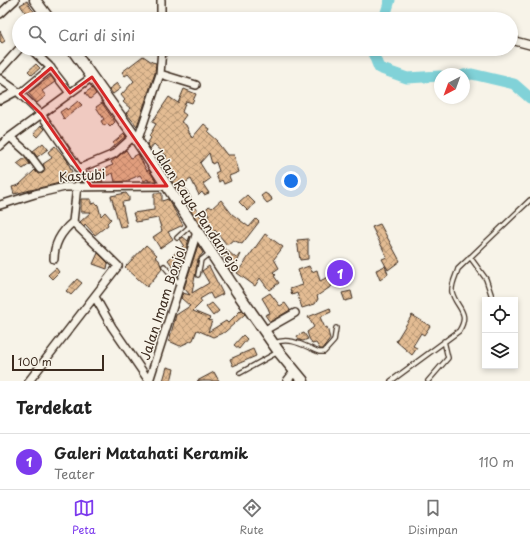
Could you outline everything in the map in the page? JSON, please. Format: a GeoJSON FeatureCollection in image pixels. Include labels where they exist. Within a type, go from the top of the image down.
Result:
{"type":"FeatureCollection","features":[{"type":"Feature","properties":{"kind":"main road"},"geometry":{"type":"LineString","coordinates":[[34,0],[43,12]]}},
{"type":"Feature","properties":{"kind":"main road","name":"Jalan Raya Pandanrejo"},"geometry":{"type":"LineString","coordinates":[[77,56],[136,139],[279,352],[303,381]]}},
{"type":"Feature","properties":{"kind":"street"},"geometry":{"type":"LineString","coordinates":[[0,14],[15,0]]}},
{"type":"Feature","properties":{"kind":"street"},"geometry":{"type":"LineString","coordinates":[[161,0],[161,12]]}},
{"type":"Feature","properties":{"kind":"street"},"geometry":{"type":"LineString","coordinates":[[518,42],[530,45]]}},
{"type":"Feature","properties":{"kind":"street"},"geometry":{"type":"LineString","coordinates":[[0,70],[13,56]]}},
{"type":"Feature","properties":{"kind":"street"},"geometry":{"type":"LineString","coordinates":[[39,56],[51,68],[70,93]]}},
{"type":"Feature","properties":{"kind":"street"},"geometry":{"type":"LineString","coordinates":[[78,169],[114,154],[136,139],[160,74],[161,56]]}},
{"type":"Feature","properties":{"kind":"street"},"geometry":{"type":"LineString","coordinates":[[0,100],[19,92],[51,68]]}},
{"type":"Feature","properties":{"kind":"street"},"geometry":{"type":"LineString","coordinates":[[160,74],[196,85]]}},
{"type":"Feature","properties":{"kind":"street"},"geometry":{"type":"LineString","coordinates":[[0,146],[10,137],[92,77]]}},
{"type":"Feature","properties":{"kind":"street"},"geometry":{"type":"LineString","coordinates":[[0,79],[19,92],[41,114],[91,186]]}},
{"type":"Feature","properties":{"kind":"street"},"geometry":{"type":"LineString","coordinates":[[10,137],[28,153],[40,169]]}},
{"type":"Feature","properties":{"kind":"street"},"geometry":{"type":"LineString","coordinates":[[54,259],[58,239],[73,222],[77,186]]}},
{"type":"Feature","properties":{"kind":"street","name":"Kastubi"},"geometry":{"type":"LineString","coordinates":[[0,204],[35,194],[77,186],[167,186]]}},
{"type":"Feature","properties":{"kind":"street"},"geometry":{"type":"LineString","coordinates":[[29,381],[118,266],[73,222]]}},
{"type":"Feature","properties":{"kind":"street","name":"Jalan Imam Bonjol"},"geometry":{"type":"LineString","coordinates":[[149,381],[180,285],[195,228]]}},
{"type":"Feature","properties":{"kind":"street"},"geometry":{"type":"LineString","coordinates":[[95,297],[112,327],[149,381]]}},
{"type":"Feature","properties":{"kind":"street"},"geometry":{"type":"LineString","coordinates":[[265,330],[295,313]]}},
{"type":"Feature","properties":{"kind":"street"},"geometry":{"type":"LineString","coordinates":[[286,381],[294,372]]}},
{"type":"Feature","properties":{"kind":"lane"},"geometry":{"type":"LineString","coordinates":[[391,381],[444,341],[460,331],[464,323],[462,311],[452,292],[458,270],[530,200]]}},
{"type":"Feature","properties":{"kind":"lane"},"geometry":{"type":"LineString","coordinates":[[177,238],[195,228]]}},
{"type":"Feature","properties":{"kind":"lane"},"geometry":{"type":"LineString","coordinates":[[198,274],[202,260],[211,252]]}},
{"type":"Feature","properties":{"kind":"lane"},"geometry":{"type":"LineString","coordinates":[[470,257],[486,279],[492,297]]}},
{"type":"Feature","properties":{"kind":"lane"},"geometry":{"type":"LineString","coordinates":[[164,266],[180,285]]}},
{"type":"Feature","properties":{"kind":"lane"},"geometry":{"type":"LineString","coordinates":[[273,343],[286,340],[324,352],[334,341],[336,328]]}},
{"type":"Feature","properties":{"kind":"lane"},"geometry":{"type":"LineString","coordinates":[[428,381],[448,358],[444,341]]}},
{"type":"Feature","properties":{"kind":"lane"},"geometry":{"type":"LineString","coordinates":[[240,373],[279,352]]}},
{"type":"Feature","properties":{"kind":"highlighted area"},"geometry":{"type":"Polygon","coordinates":[[[51,68],[70,93],[92,77],[167,186],[91,186],[41,114],[20,94],[51,68]]]}},
{"type":"Feature","properties":{"kind":"building"},"geometry":{"type":"Polygon","coordinates":[[[27,1],[35,12],[25,12],[20,5],[27,1]]]}},
{"type":"Feature","properties":{"kind":"building"},"geometry":{"type":"Polygon","coordinates":[[[0,31],[5,41],[2,43],[0,41],[0,31]]]}},
{"type":"Feature","properties":{"kind":"building"},"geometry":{"type":"Polygon","coordinates":[[[143,56],[156,63],[155,73],[137,126],[126,113],[131,109],[123,102],[125,100],[121,95],[134,81],[128,74],[125,76],[122,72],[143,56]]]}},
{"type":"Feature","properties":{"kind":"building"},"geometry":{"type":"Polygon","coordinates":[[[36,64],[40,68],[32,75],[28,71],[36,64]]]}},
{"type":"Feature","properties":{"kind":"building"},"geometry":{"type":"Polygon","coordinates":[[[51,76],[55,82],[42,91],[46,96],[37,103],[28,93],[51,76]]]}},
{"type":"Feature","properties":{"kind":"building"},"geometry":{"type":"Polygon","coordinates":[[[117,83],[121,88],[113,94],[109,89],[117,83]]]}},
{"type":"Feature","properties":{"kind":"building"},"geometry":{"type":"Polygon","coordinates":[[[92,88],[96,94],[90,99],[85,93],[92,88]]]}},
{"type":"Feature","properties":{"kind":"building"},"geometry":{"type":"Polygon","coordinates":[[[184,89],[196,94],[192,103],[186,101],[182,112],[186,115],[181,122],[186,125],[192,138],[204,124],[210,129],[208,132],[218,141],[217,142],[227,155],[234,155],[239,172],[229,176],[231,181],[224,184],[222,180],[219,182],[215,173],[219,171],[216,162],[212,164],[209,153],[200,163],[210,179],[203,184],[209,193],[204,195],[202,192],[199,195],[191,179],[183,184],[192,200],[190,201],[202,218],[209,215],[206,209],[209,206],[212,208],[221,200],[232,214],[249,227],[256,219],[259,222],[242,244],[233,240],[227,245],[215,230],[212,234],[204,227],[202,228],[172,182],[178,178],[171,170],[167,174],[159,163],[167,156],[154,144],[150,149],[147,144],[151,138],[149,136],[156,124],[152,122],[169,97],[178,103],[184,89]]]}},
{"type":"Feature","properties":{"kind":"building"},"geometry":{"type":"Polygon","coordinates":[[[78,101],[82,105],[64,119],[60,112],[66,108],[67,110],[78,101]]]}},
{"type":"Feature","properties":{"kind":"building"},"geometry":{"type":"Polygon","coordinates":[[[102,103],[115,122],[110,127],[107,124],[104,126],[101,121],[104,119],[96,107],[102,103]]]}},
{"type":"Feature","properties":{"kind":"building"},"geometry":{"type":"Polygon","coordinates":[[[41,125],[45,129],[38,137],[34,133],[41,125]]]}},
{"type":"Feature","properties":{"kind":"building"},"geometry":{"type":"Polygon","coordinates":[[[124,134],[126,136],[114,146],[113,143],[124,134]]]}},
{"type":"Feature","properties":{"kind":"building"},"geometry":{"type":"Polygon","coordinates":[[[43,143],[48,149],[37,157],[33,151],[43,143]]]}},
{"type":"Feature","properties":{"kind":"building"},"geometry":{"type":"Polygon","coordinates":[[[55,146],[67,160],[72,172],[62,179],[77,175],[82,182],[64,182],[14,194],[12,187],[19,185],[35,170],[38,174],[43,173],[45,169],[43,164],[52,158],[48,152],[55,146]]]}},
{"type":"Feature","properties":{"kind":"building"},"geometry":{"type":"Polygon","coordinates":[[[126,150],[131,158],[138,154],[147,171],[149,170],[156,181],[148,181],[148,179],[144,181],[140,175],[126,181],[115,182],[113,173],[101,178],[103,182],[94,182],[88,172],[96,172],[113,165],[111,162],[126,150]]]}},
{"type":"Feature","properties":{"kind":"building"},"geometry":{"type":"Polygon","coordinates":[[[25,158],[30,164],[23,169],[17,164],[25,158]]]}},
{"type":"Feature","properties":{"kind":"building"},"geometry":{"type":"Polygon","coordinates":[[[126,193],[129,197],[129,201],[122,202],[127,226],[120,227],[111,196],[126,193]]]}},
{"type":"Feature","properties":{"kind":"building"},"geometry":{"type":"Polygon","coordinates":[[[154,193],[162,193],[162,201],[168,199],[183,225],[168,232],[173,239],[160,248],[153,237],[162,231],[158,218],[136,222],[133,213],[154,210],[154,193]]]}},
{"type":"Feature","properties":{"kind":"building"},"geometry":{"type":"Polygon","coordinates":[[[265,193],[271,197],[272,200],[267,203],[261,196],[265,193]]]}},
{"type":"Feature","properties":{"kind":"building"},"geometry":{"type":"Polygon","coordinates":[[[247,195],[255,203],[248,211],[239,202],[247,195]]]}},
{"type":"Feature","properties":{"kind":"building"},"geometry":{"type":"Polygon","coordinates":[[[81,199],[91,199],[91,204],[96,203],[98,205],[101,216],[105,212],[111,219],[107,223],[108,225],[95,235],[85,224],[84,226],[80,222],[91,212],[81,212],[81,199]]]}},
{"type":"Feature","properties":{"kind":"building"},"geometry":{"type":"Polygon","coordinates":[[[380,224],[400,261],[388,270],[382,259],[387,257],[372,227],[380,224]]]}},
{"type":"Feature","properties":{"kind":"building"},"geometry":{"type":"Polygon","coordinates":[[[265,234],[283,247],[274,259],[279,268],[273,272],[279,283],[269,290],[260,278],[255,286],[237,273],[265,234]]]}},
{"type":"Feature","properties":{"kind":"building"},"geometry":{"type":"Polygon","coordinates":[[[190,236],[177,277],[172,270],[174,268],[168,260],[184,245],[180,239],[183,237],[188,241],[190,236]]]}},
{"type":"Feature","properties":{"kind":"building"},"geometry":{"type":"Polygon","coordinates":[[[308,239],[308,259],[300,260],[297,240],[308,239]]]}},
{"type":"Feature","properties":{"kind":"building"},"geometry":{"type":"Polygon","coordinates":[[[146,245],[157,255],[155,257],[159,260],[162,269],[147,287],[125,267],[146,245]]]}},
{"type":"Feature","properties":{"kind":"building"},"geometry":{"type":"Polygon","coordinates":[[[198,245],[203,253],[198,259],[192,293],[209,283],[202,271],[209,266],[223,294],[213,299],[210,293],[200,299],[202,302],[193,311],[210,318],[208,320],[212,321],[208,332],[226,321],[228,323],[241,310],[245,314],[225,332],[213,337],[197,330],[193,340],[180,346],[169,341],[176,315],[190,306],[181,298],[183,293],[190,295],[184,288],[198,245]]]}},
{"type":"Feature","properties":{"kind":"building"},"geometry":{"type":"Polygon","coordinates":[[[221,245],[236,258],[241,254],[232,273],[228,266],[232,262],[220,254],[217,249],[221,245]]]}},
{"type":"Feature","properties":{"kind":"building"},"geometry":{"type":"Polygon","coordinates":[[[98,253],[108,263],[107,269],[93,264],[98,253]]]}},
{"type":"Feature","properties":{"kind":"building"},"geometry":{"type":"Polygon","coordinates":[[[309,266],[312,272],[317,270],[320,281],[328,277],[332,286],[317,296],[318,299],[315,304],[302,308],[297,293],[292,295],[290,289],[303,285],[298,270],[309,266]]]}},
{"type":"Feature","properties":{"kind":"building"},"geometry":{"type":"Polygon","coordinates":[[[385,266],[388,274],[380,280],[376,270],[385,266]]]}},
{"type":"Feature","properties":{"kind":"building"},"geometry":{"type":"Polygon","coordinates":[[[56,268],[59,272],[52,279],[48,275],[56,268]]]}},
{"type":"Feature","properties":{"kind":"building"},"geometry":{"type":"Polygon","coordinates":[[[77,279],[82,283],[71,295],[66,291],[77,279]]]}},
{"type":"Feature","properties":{"kind":"building"},"geometry":{"type":"Polygon","coordinates":[[[351,291],[353,299],[345,301],[342,293],[351,291]]]}},
{"type":"Feature","properties":{"kind":"building"},"geometry":{"type":"Polygon","coordinates":[[[270,293],[280,306],[285,303],[290,310],[270,322],[265,315],[270,313],[262,298],[270,293]]]}},
{"type":"Feature","properties":{"kind":"building"},"geometry":{"type":"Polygon","coordinates":[[[212,303],[219,311],[213,316],[206,307],[212,303]]]}},
{"type":"Feature","properties":{"kind":"building"},"geometry":{"type":"Polygon","coordinates":[[[330,308],[331,312],[320,317],[325,328],[327,327],[330,339],[323,349],[320,349],[316,343],[312,344],[309,338],[307,332],[314,327],[308,317],[330,308]]]}},
{"type":"Feature","properties":{"kind":"building"},"geometry":{"type":"Polygon","coordinates":[[[412,315],[430,326],[424,335],[421,333],[413,346],[417,348],[412,355],[396,341],[412,315]]]}},
{"type":"Feature","properties":{"kind":"building"},"geometry":{"type":"Polygon","coordinates":[[[304,333],[308,339],[303,341],[299,340],[297,336],[304,333]]]}},
{"type":"Feature","properties":{"kind":"building"},"geometry":{"type":"Polygon","coordinates":[[[243,335],[247,339],[239,349],[234,345],[243,335]]]}},
{"type":"Feature","properties":{"kind":"building"},"geometry":{"type":"Polygon","coordinates":[[[253,349],[256,356],[233,366],[230,359],[253,349]]]}},
{"type":"Feature","properties":{"kind":"building"},"geometry":{"type":"Polygon","coordinates":[[[167,367],[174,369],[171,381],[163,381],[167,367]]]}},
{"type":"Feature","properties":{"kind":"building"},"geometry":{"type":"Polygon","coordinates":[[[214,372],[219,381],[197,381],[214,372]]]}},
{"type":"Feature","properties":{"kind":"waterway"},"geometry":{"type":"LineString","coordinates":[[386,12],[390,0]]}},
{"type":"Feature","properties":{"kind":"waterway"},"geometry":{"type":"LineString","coordinates":[[374,56],[379,68],[407,78],[434,76]]}},
{"type":"Feature","properties":{"kind":"waterway"},"geometry":{"type":"LineString","coordinates":[[470,74],[514,84],[530,98]]}},
{"type":"Feature","properties":{"kind":"place","name":"Galeri Matahati Keramik"},"geometry":{"type":"Point","coordinates":[340,273]}}]}
